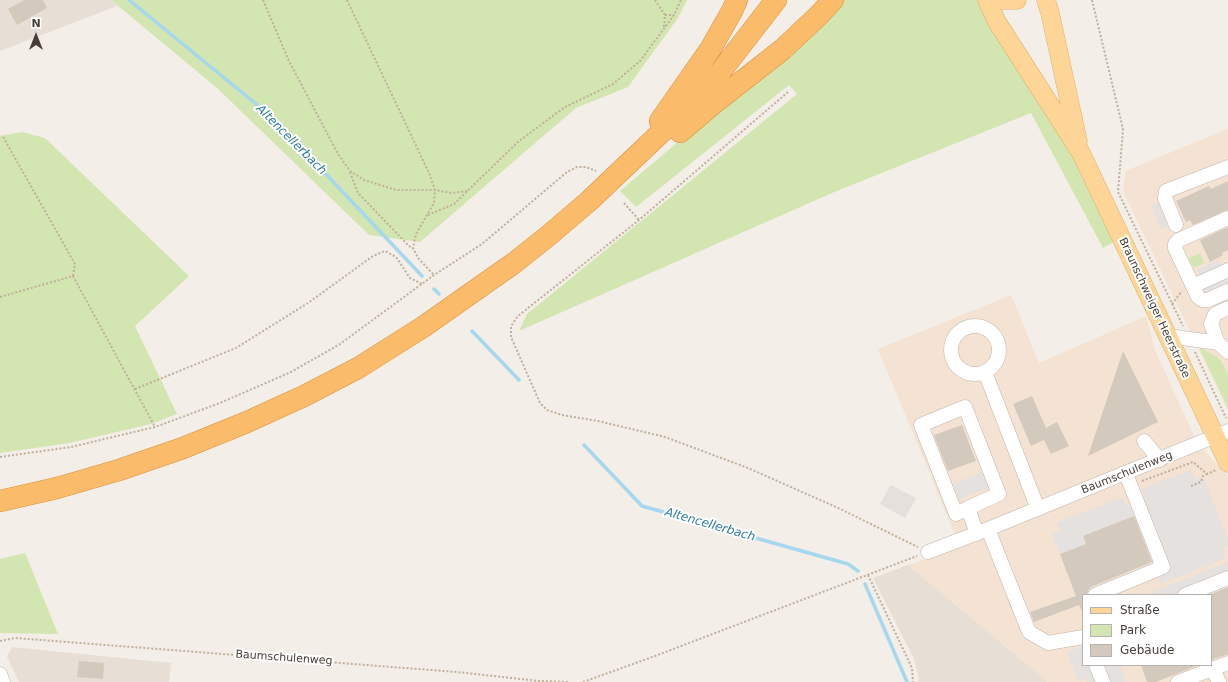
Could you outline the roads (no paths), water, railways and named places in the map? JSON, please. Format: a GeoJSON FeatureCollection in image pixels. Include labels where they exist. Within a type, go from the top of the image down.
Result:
{"type":"FeatureCollection","features":[{"type":"Feature","properties":{"kind":"highway"},"geometry":{"type":"LineString","coordinates":[[631,162],[711,48],[737,0]]}},
{"type":"Feature","properties":{"kind":"highway"},"geometry":{"type":"LineString","coordinates":[[0,501],[57,488],[119,470],[183,448],[240,425],[304,396],[358,368],[423,327],[514,263],[589,202],[689,106],[721,71],[776,0]]}},
{"type":"Feature","properties":{"kind":"highway"},"geometry":{"type":"LineString","coordinates":[[589,202],[613,195],[671,140],[713,104],[782,49],[833,0]]}},
{"type":"Feature","properties":{"kind":"main road"},"geometry":{"type":"LineString","coordinates":[[987,0],[997,22],[1081,153]]}},
{"type":"Feature","properties":{"kind":"main road"},"geometry":{"type":"LineString","coordinates":[[1002,0],[1017,0]]}},
{"type":"Feature","properties":{"kind":"main road"},"geometry":{"type":"LineString","coordinates":[[1046,0],[1081,153]]}},
{"type":"Feature","properties":{"kind":"main road","name":"Braunschweiger Heerstraße"},"geometry":{"type":"LineString","coordinates":[[1081,153],[1168,336],[1222,434],[1228,463]]}},
{"type":"Feature","properties":{"kind":"street"},"geometry":{"type":"LineString","coordinates":[[1176,225],[1165,198],[1166,191],[1228,167]]}},
{"type":"Feature","properties":{"kind":"street"},"geometry":{"type":"LineString","coordinates":[[1228,218],[1179,240],[1175,244],[1175,248],[1198,297],[1202,300],[1208,300],[1228,291]]}},
{"type":"Feature","properties":{"kind":"street"},"geometry":{"type":"LineString","coordinates":[[1193,286],[1228,270]]}},
{"type":"Feature","properties":{"kind":"street"},"geometry":{"type":"LineString","coordinates":[[1223,347],[1211,324],[1215,314],[1228,308]]}},
{"type":"Feature","properties":{"kind":"street"},"geometry":{"type":"LineString","coordinates":[[1168,336],[1223,347]]}},
{"type":"Feature","properties":{"kind":"street"},"geometry":{"type":"LineString","coordinates":[[984,372],[1038,509]]}},
{"type":"Feature","properties":{"kind":"street"},"geometry":{"type":"LineString","coordinates":[[965,407],[1000,494],[968,508],[956,514],[921,425],[965,407]]}},
{"type":"Feature","properties":{"kind":"street","name":"Baumschulenweg"},"geometry":{"type":"LineString","coordinates":[[928,552],[1126,474],[1222,434]]}},
{"type":"Feature","properties":{"kind":"street"},"geometry":{"type":"LineString","coordinates":[[1144,441],[1160,460]]}},
{"type":"Feature","properties":{"kind":"street"},"geometry":{"type":"LineString","coordinates":[[1097,594],[1163,567],[1126,474]]}},
{"type":"Feature","properties":{"kind":"street"},"geometry":{"type":"LineString","coordinates":[[968,508],[983,531],[1029,632],[1048,643],[1082,637]]}},
{"type":"Feature","properties":{"kind":"street"},"geometry":{"type":"LineString","coordinates":[[1188,594],[1228,578]]}},
{"type":"Feature","properties":{"kind":"street"},"geometry":{"type":"LineString","coordinates":[[1178,682],[1228,663]]}},
{"type":"Feature","properties":{"kind":"street"},"geometry":{"type":"LineString","coordinates":[[1096,666],[1103,682]]}},
{"type":"Feature","properties":{"kind":"street"},"geometry":{"type":"LineString","coordinates":[[1213,668],[1219,682]]}},
{"type":"Feature","properties":{"kind":"street"},"geometry":{"type":"LineString","coordinates":[[0,674],[4,682]]}},
{"type":"Feature","properties":{"kind":"waterway","name":"Altencellerbach"},"geometry":{"type":"LineString","coordinates":[[129,0],[272,117],[422,276]]}},
{"type":"Feature","properties":{"kind":"waterway","name":"Altencellerbach"},"geometry":{"type":"LineString","coordinates":[[434,289],[439,294]]}},
{"type":"Feature","properties":{"kind":"waterway","name":"Altencellerbach"},"geometry":{"type":"LineString","coordinates":[[472,331],[519,380]]}},
{"type":"Feature","properties":{"kind":"waterway","name":"Altencellerbach"},"geometry":{"type":"LineString","coordinates":[[584,445],[642,506],[848,564],[858,571]]}},
{"type":"Feature","properties":{"kind":"waterway","name":"Altencellerbach"},"geometry":{"type":"LineString","coordinates":[[865,584],[907,682]]}}]}
